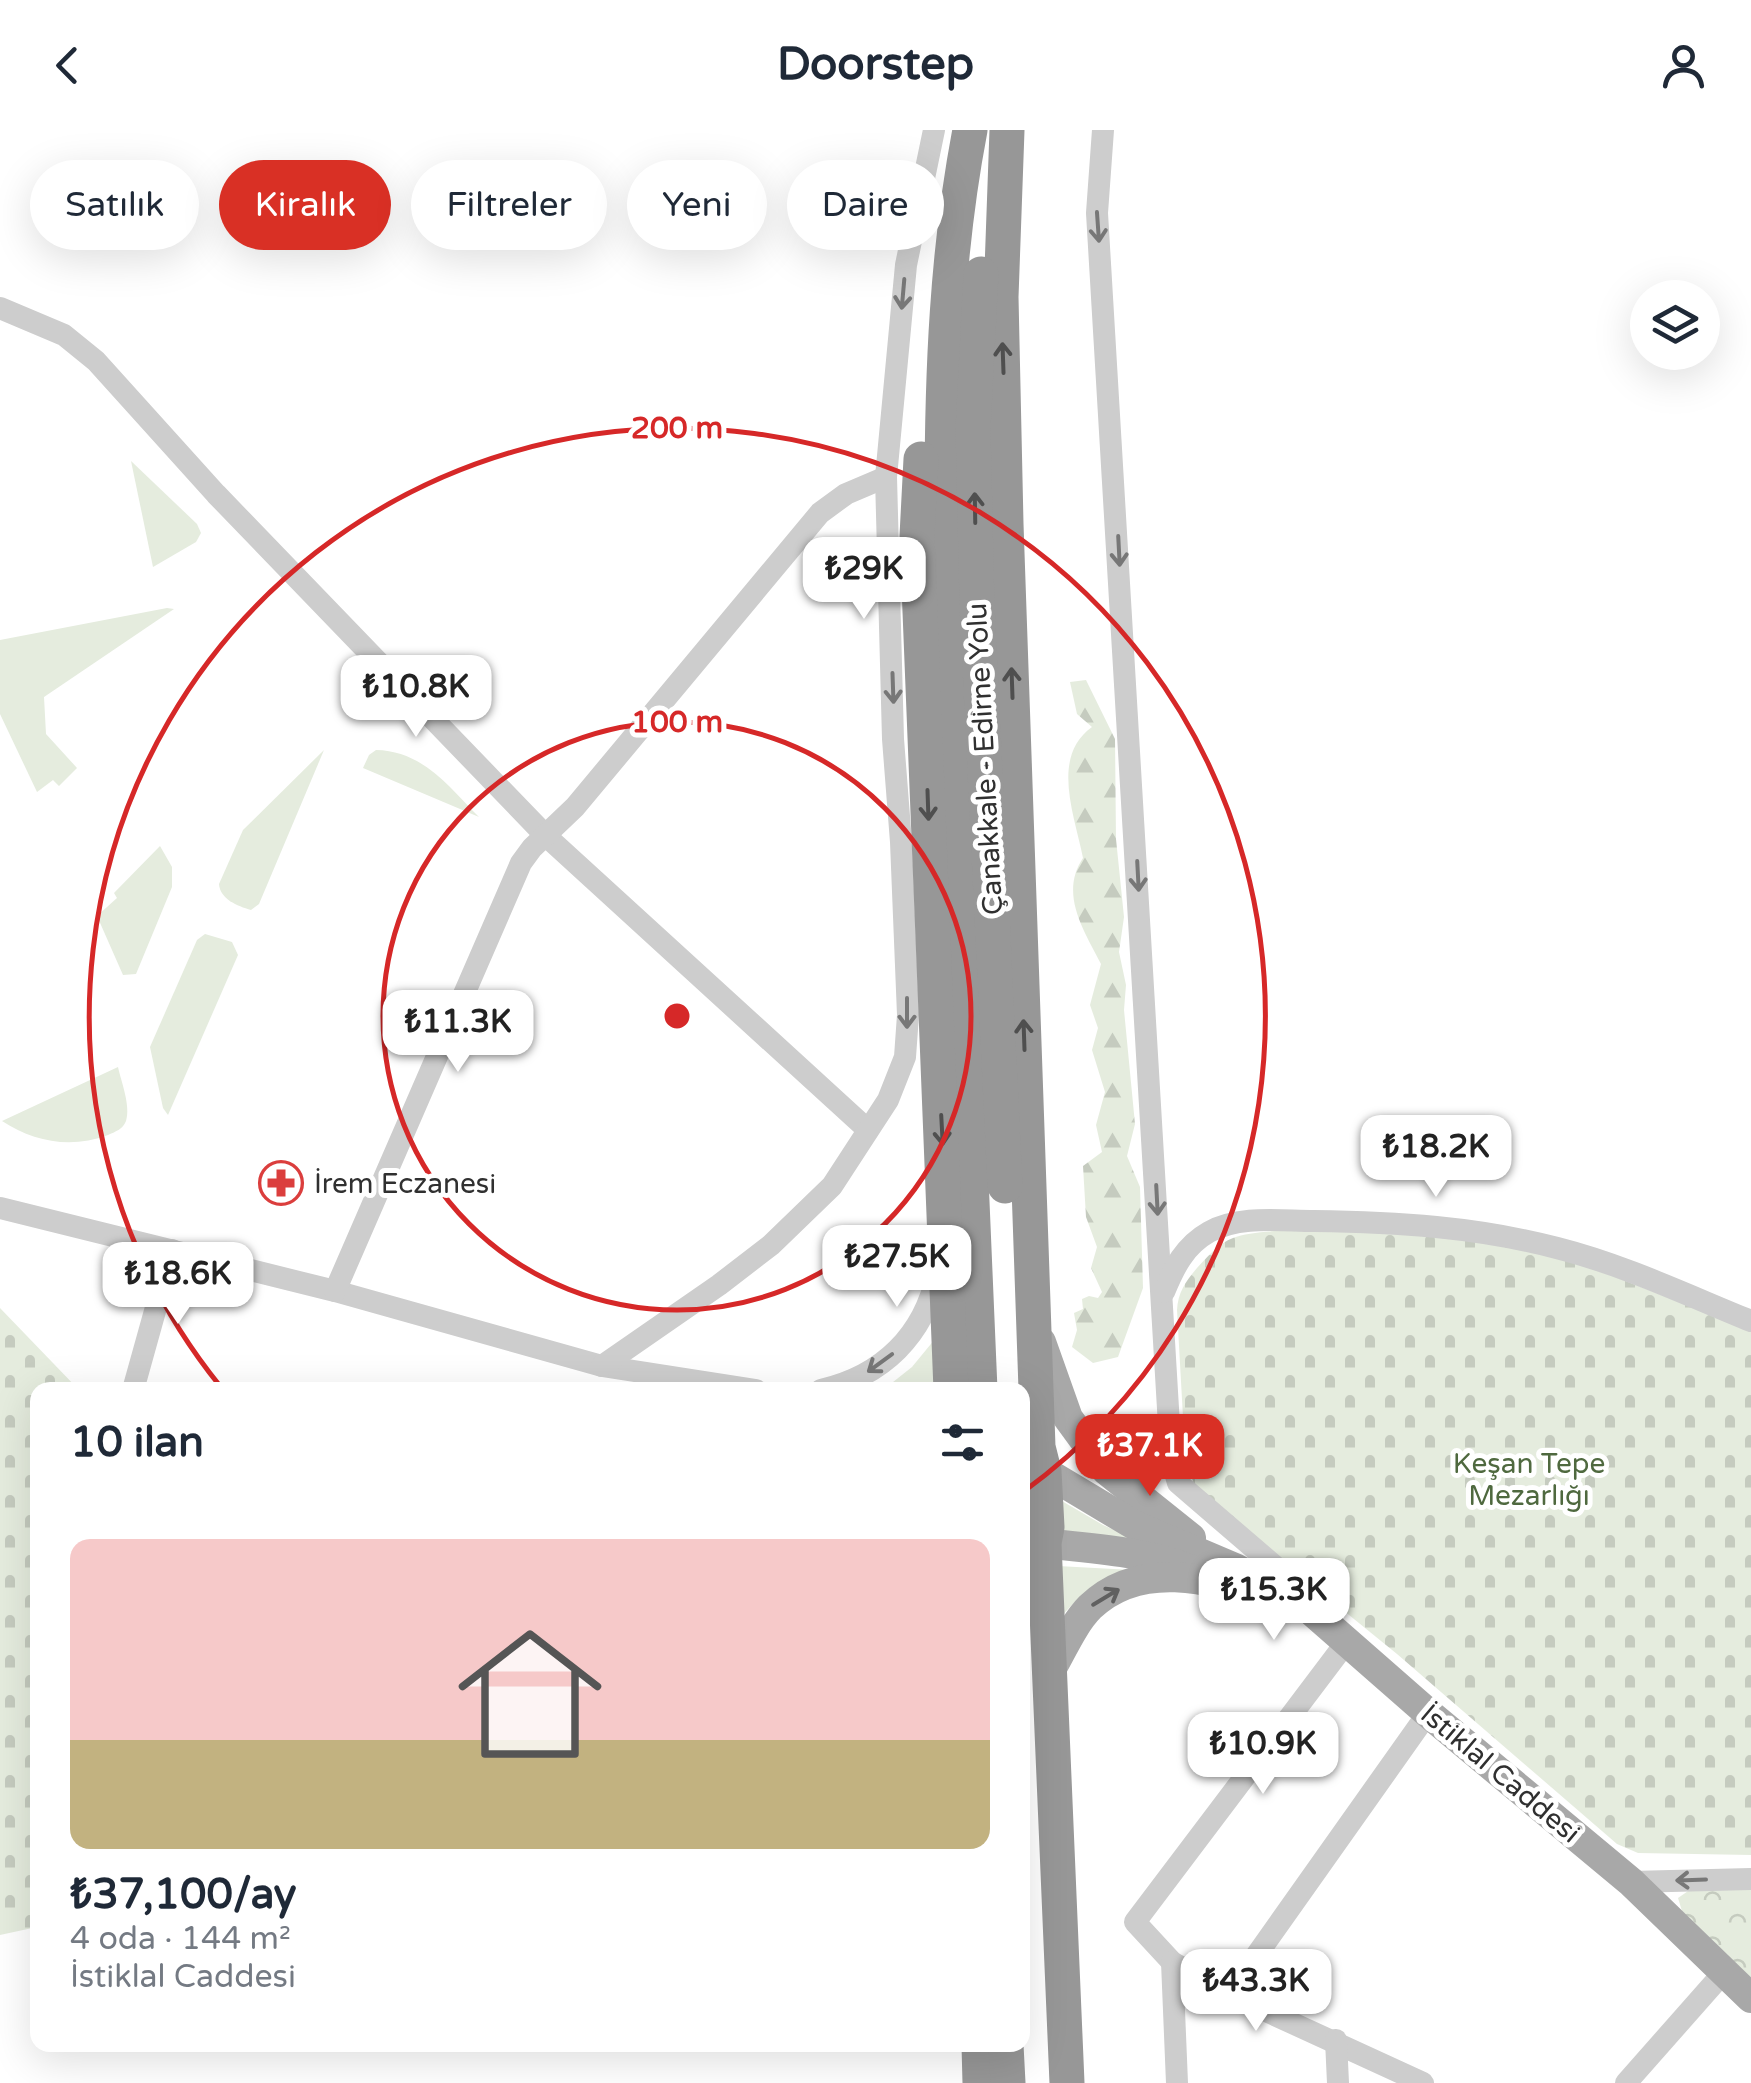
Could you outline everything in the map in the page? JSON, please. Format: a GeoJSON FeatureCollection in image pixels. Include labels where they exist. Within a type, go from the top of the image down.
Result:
{"type":"FeatureCollection","features":[{"type":"Feature","properties":{"kind":"highway"},"geometry":{"type":"LineString","coordinates":[[951,1382],[917,536],[922,422],[939,292],[970,130]]}},
{"type":"Feature","properties":{"kind":"highway"},"geometry":{"type":"LineString","coordinates":[[1005,130],[1001,298],[1006,524],[1035,1452],[1047,1527],[1033,1547],[1050,1674],[1067,2083]]}},
{"type":"Feature","properties":{"kind":"highway","name":"Çanakkale - Edirne Yolu"},"geometry":{"type":"LineString","coordinates":[[1005,130],[986,230],[975,350],[962,607],[1013,1382]]}},
{"type":"Feature","properties":{"kind":"highway"},"geometry":{"type":"LineString","coordinates":[[954,221],[942,423],[962,607],[980,1382]]}},
{"type":"Feature","properties":{"kind":"highway"},"geometry":{"type":"LineString","coordinates":[[1030,1772],[1043,2083]]}},
{"type":"Feature","properties":{"kind":"highway"},"geometry":{"type":"LineString","coordinates":[[979,2052],[980,2083]]}},
{"type":"Feature","properties":{"kind":"highway"},"geometry":{"type":"LineString","coordinates":[[1006,2052],[1008,2083]]}},
{"type":"Feature","properties":{"kind":"main road"},"geometry":{"type":"LineString","coordinates":[[1033,1312],[1068,1418],[1106,1470],[1192,1539],[1225,1576]]}},
{"type":"Feature","properties":{"kind":"main road"},"geometry":{"type":"LineString","coordinates":[[1035,1452],[1136,1526],[1225,1576],[1256,1599],[1322,1636],[1348,1640]]}},
{"type":"Feature","properties":{"kind":"main road"},"geometry":{"type":"LineString","coordinates":[[1033,1547],[1167,1560],[1225,1576]]}},
{"type":"Feature","properties":{"kind":"main road"},"geometry":{"type":"LineString","coordinates":[[1050,1674],[1086,1610],[1109,1593],[1168,1576],[1225,1576]]}},
{"type":"Feature","properties":{"kind":"main road","name":"İstiklal Caddesi"},"geometry":{"type":"LineString","coordinates":[[1225,1576],[1307,1607],[1632,1882],[1751,1998]]}},
{"type":"Feature","properties":{"kind":"street"},"geometry":{"type":"LineString","coordinates":[[602,1366],[771,1245],[832,1186],[868,1130],[905,1057],[908,1015],[893,739],[886,477],[906,265],[934,130]]}},
{"type":"Feature","properties":{"kind":"street"},"geometry":{"type":"LineString","coordinates":[[1103,130],[1097,213],[1170,1459],[1178,1483],[1306,1593],[1307,1607]]}},
{"type":"Feature","properties":{"kind":"street"},"geometry":{"type":"LineString","coordinates":[[0,308],[64,335],[96,361],[178,454],[545,834],[868,1130]]}},
{"type":"Feature","properties":{"kind":"street"},"geometry":{"type":"LineString","coordinates":[[335,1291],[521,862],[575,807],[820,514],[846,494],[886,477]]}},
{"type":"Feature","properties":{"kind":"street"},"geometry":{"type":"LineString","coordinates":[[0,1208],[335,1291],[602,1366],[676,1382]]}},
{"type":"Feature","properties":{"kind":"street"},"geometry":{"type":"LineString","coordinates":[[847,1382],[890,1358],[923,1319],[934,1289],[946,1216]]}},
{"type":"Feature","properties":{"kind":"street"},"geometry":{"type":"LineString","coordinates":[[1163,1296],[1188,1248],[1222,1227],[1251,1221],[1386,1222],[1477,1232],[1558,1248],[1618,1267],[1751,1320]]}},
{"type":"Feature","properties":{"kind":"street"},"geometry":{"type":"LineString","coordinates":[[135,1382],[172,1250]]}},
{"type":"Feature","properties":{"kind":"street"},"geometry":{"type":"LineString","coordinates":[[1348,1640],[1135,1922],[1172,1962],[1228,1994],[1423,2083]]}},
{"type":"Feature","properties":{"kind":"street"},"geometry":{"type":"LineString","coordinates":[[1228,1994],[1428,1712]]}},
{"type":"Feature","properties":{"kind":"street"},"geometry":{"type":"LineString","coordinates":[[1632,1882],[1751,1879]]}},
{"type":"Feature","properties":{"kind":"street"},"geometry":{"type":"LineString","coordinates":[[1172,1962],[1177,2083]]}},
{"type":"Feature","properties":{"kind":"street"},"geometry":{"type":"LineString","coordinates":[[1626,2083],[1724,1972]]}},
{"type":"Feature","properties":{"kind":"street"},"geometry":{"type":"LineString","coordinates":[[1336,2040],[1338,2083]]}},
{"type":"Feature","properties":{"kind":"green space"},"geometry":{"type":"Polygon","coordinates":[[[131,461],[197,524],[201,533],[196,542],[153,567],[131,461]]]}},
{"type":"Feature","properties":{"kind":"green space"},"geometry":{"type":"Polygon","coordinates":[[[174,609],[44,697],[46,734],[77,768],[59,786],[53,780],[37,792],[0,714],[0,640],[174,609]]]}},
{"type":"Feature","properties":{"kind":"green space"},"geometry":{"type":"Polygon","coordinates":[[[1086,680],[1115,739],[1116,839],[1124,917],[1119,952],[1126,985],[1124,1010],[1135,1124],[1127,1156],[1140,1187],[1143,1288],[1118,1357],[1093,1363],[1072,1347],[1077,1330],[1074,1313],[1083,1309],[1082,1299],[1098,1298],[1102,1292],[1091,1268],[1097,1247],[1086,1217],[1083,1166],[1102,1152],[1096,1125],[1105,1092],[1092,1050],[1098,1028],[1090,1005],[1101,964],[1074,898],[1076,871],[1083,858],[1069,788],[1072,754],[1092,727],[1077,714],[1070,682],[1086,680]]]}},
{"type":"Feature","properties":{"kind":"green space"},"geometry":{"type":"Polygon","coordinates":[[[324,750],[259,904],[251,910],[230,901],[219,884],[243,830],[324,750]]]}},
{"type":"Feature","properties":{"kind":"green space"},"geometry":{"type":"Polygon","coordinates":[[[376,750],[421,763],[479,817],[363,768],[376,750]]]}},
{"type":"Feature","properties":{"kind":"green space"},"geometry":{"type":"Polygon","coordinates":[[[160,846],[172,867],[172,887],[136,974],[123,975],[97,916],[160,846]]]}},
{"type":"Feature","properties":{"kind":"green space"},"geometry":{"type":"Polygon","coordinates":[[[205,934],[232,942],[238,955],[168,1115],[163,1108],[150,1047],[197,940],[205,934]]]}},
{"type":"Feature","properties":{"kind":"green space"},"geometry":{"type":"Polygon","coordinates":[[[118,1067],[127,1115],[123,1126],[113,1133],[80,1142],[53,1141],[2,1121],[118,1067]]]}},
{"type":"Feature","properties":{"kind":"green space","name":"Keşan Tepe Mezarlığı"},"geometry":{"type":"Polygon","coordinates":[[[1290,1230],[1398,1231],[1495,1244],[1577,1262],[1751,1330],[1751,1855],[1638,1853],[1617,1844],[1194,1485],[1185,1453],[1177,1310],[1181,1292],[1193,1273],[1223,1243],[1248,1234],[1290,1230]]]}},
{"type":"Feature","properties":{"kind":"green space"},"geometry":{"type":"Polygon","coordinates":[[[0,1308],[71,1382],[30,1382],[30,1929],[0,1935],[0,1308]]]}},
{"type":"Feature","properties":{"kind":"green space"},"geometry":{"type":"Polygon","coordinates":[[[935,1339],[936,1382],[893,1382],[912,1367],[935,1339]]]}},
{"type":"Feature","properties":{"kind":"green space"},"geometry":{"type":"Polygon","coordinates":[[[1055,1497],[1103,1525],[1150,1546],[1056,1532],[1055,1497]]]}},
{"type":"Feature","properties":{"kind":"green space"},"geometry":{"type":"Polygon","coordinates":[[[1058,1566],[1132,1570],[1090,1590],[1058,1621],[1058,1566]]]}},
{"type":"Feature","properties":{"kind":"green space"},"geometry":{"type":"Polygon","coordinates":[[[1751,1888],[1751,1978],[1682,1911],[1678,1898],[1691,1889],[1751,1888]]]}},
{"type":"Feature","properties":{"kind":"place","name":"İrem Eczanesi"},"geometry":{"type":"Point","coordinates":[281,1183]}}]}
